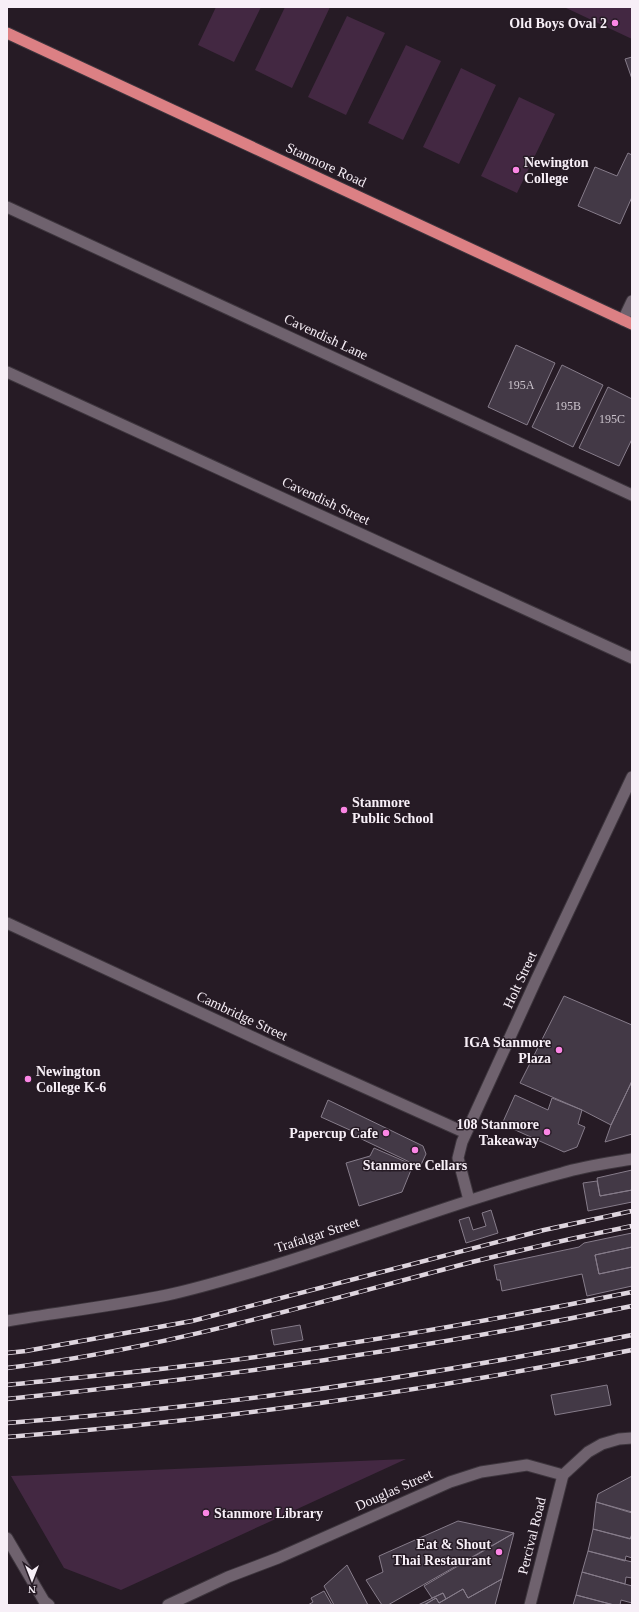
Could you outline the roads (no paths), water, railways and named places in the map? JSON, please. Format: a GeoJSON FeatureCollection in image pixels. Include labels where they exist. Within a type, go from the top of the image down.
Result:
{"type":"FeatureCollection","features":[{"type":"Feature","properties":{"kind":"highway","name":"Stanmore Road"},"geometry":{"type":"LineString","coordinates":[[7,33],[628,322]]}},
{"type":"Feature","properties":{"kind":"street","name":"Cavendish Lane"},"geometry":{"type":"LineString","coordinates":[[7,207],[632,495]]}},
{"type":"Feature","properties":{"kind":"street"},"geometry":{"type":"LineString","coordinates":[[628,322],[632,301]]}},
{"type":"Feature","properties":{"kind":"street","name":"Cavendish Street"},"geometry":{"type":"LineString","coordinates":[[7,372],[632,658]]}},
{"type":"Feature","properties":{"kind":"street","name":"Holt Street"},"geometry":{"type":"LineString","coordinates":[[469,1200],[458,1158],[459,1151],[536,978],[632,777]]}},
{"type":"Feature","properties":{"kind":"street","name":"Cambridge Street"},"geometry":{"type":"LineString","coordinates":[[7,923],[265,1043],[466,1133]]}},
{"type":"Feature","properties":{"kind":"street","name":"Trafalgar Street"},"geometry":{"type":"LineString","coordinates":[[7,1321],[137,1300],[211,1284],[290,1260],[469,1200],[562,1172],[632,1159]]}},
{"type":"Feature","properties":{"kind":"street"},"geometry":{"type":"LineString","coordinates":[[563,1475],[588,1452],[602,1444],[619,1439],[632,1438]]}},
{"type":"Feature","properties":{"kind":"street","name":"Douglas Street"},"geometry":{"type":"LineString","coordinates":[[168,1605],[228,1577],[278,1558],[450,1482],[481,1472],[527,1465],[563,1475]]}},
{"type":"Feature","properties":{"kind":"street","name":"Percival Road"},"geometry":{"type":"LineString","coordinates":[[530,1605],[563,1475]]}},
{"type":"Feature","properties":{"kind":"street"},"geometry":{"type":"LineString","coordinates":[[7,1538],[44,1601],[49,1605]]}},
{"type":"Feature","properties":{"kind":"railway"},"geometry":{"type":"LineString","coordinates":[[7,1353],[26,1351],[192,1321],[544,1230],[632,1211]]}},
{"type":"Feature","properties":{"kind":"railway"},"geometry":{"type":"LineString","coordinates":[[7,1368],[66,1360],[183,1337],[472,1262],[632,1226]]}},
{"type":"Feature","properties":{"kind":"railway"},"geometry":{"type":"LineString","coordinates":[[7,1385],[179,1367],[365,1341],[472,1323],[632,1292]]}},
{"type":"Feature","properties":{"kind":"railway"},"geometry":{"type":"LineString","coordinates":[[7,1399],[164,1382],[321,1361],[477,1336],[632,1306]]}},
{"type":"Feature","properties":{"kind":"railway"},"geometry":{"type":"LineString","coordinates":[[7,1423],[164,1408],[321,1389],[477,1364],[632,1335]]}},
{"type":"Feature","properties":{"kind":"railway"},"geometry":{"type":"LineString","coordinates":[[7,1437],[164,1422],[321,1403],[477,1379],[632,1350]]}},
{"type":"Feature","properties":{"kind":"place","name":"Old Boys Oval 2"},"geometry":{"type":"Point","coordinates":[615,23]}},
{"type":"Feature","properties":{"kind":"place","name":"Newington College"},"geometry":{"type":"Point","coordinates":[516,170]}},
{"type":"Feature","properties":{"kind":"place","name":"Stanmore Public School"},"geometry":{"type":"Point","coordinates":[344,810]}},
{"type":"Feature","properties":{"kind":"place","name":"IGA Stanmore Plaza"},"geometry":{"type":"Point","coordinates":[559,1050]}},
{"type":"Feature","properties":{"kind":"place","name":"Newington College K-6"},"geometry":{"type":"Point","coordinates":[28,1079]}},
{"type":"Feature","properties":{"kind":"place","name":"108 Stanmore Takeaway"},"geometry":{"type":"Point","coordinates":[547,1132]}},
{"type":"Feature","properties":{"kind":"place","name":"Papercup Cafe"},"geometry":{"type":"Point","coordinates":[386,1133]}},
{"type":"Feature","properties":{"kind":"place","name":"Stanmore Cellars"},"geometry":{"type":"Point","coordinates":[415,1150]}},
{"type":"Feature","properties":{"kind":"place","name":"Stanmore Library"},"geometry":{"type":"Point","coordinates":[206,1513]}},
{"type":"Feature","properties":{"kind":"place","name":"Eat & Shout Thai Restaurant"},"geometry":{"type":"Point","coordinates":[499,1552]}}]}
